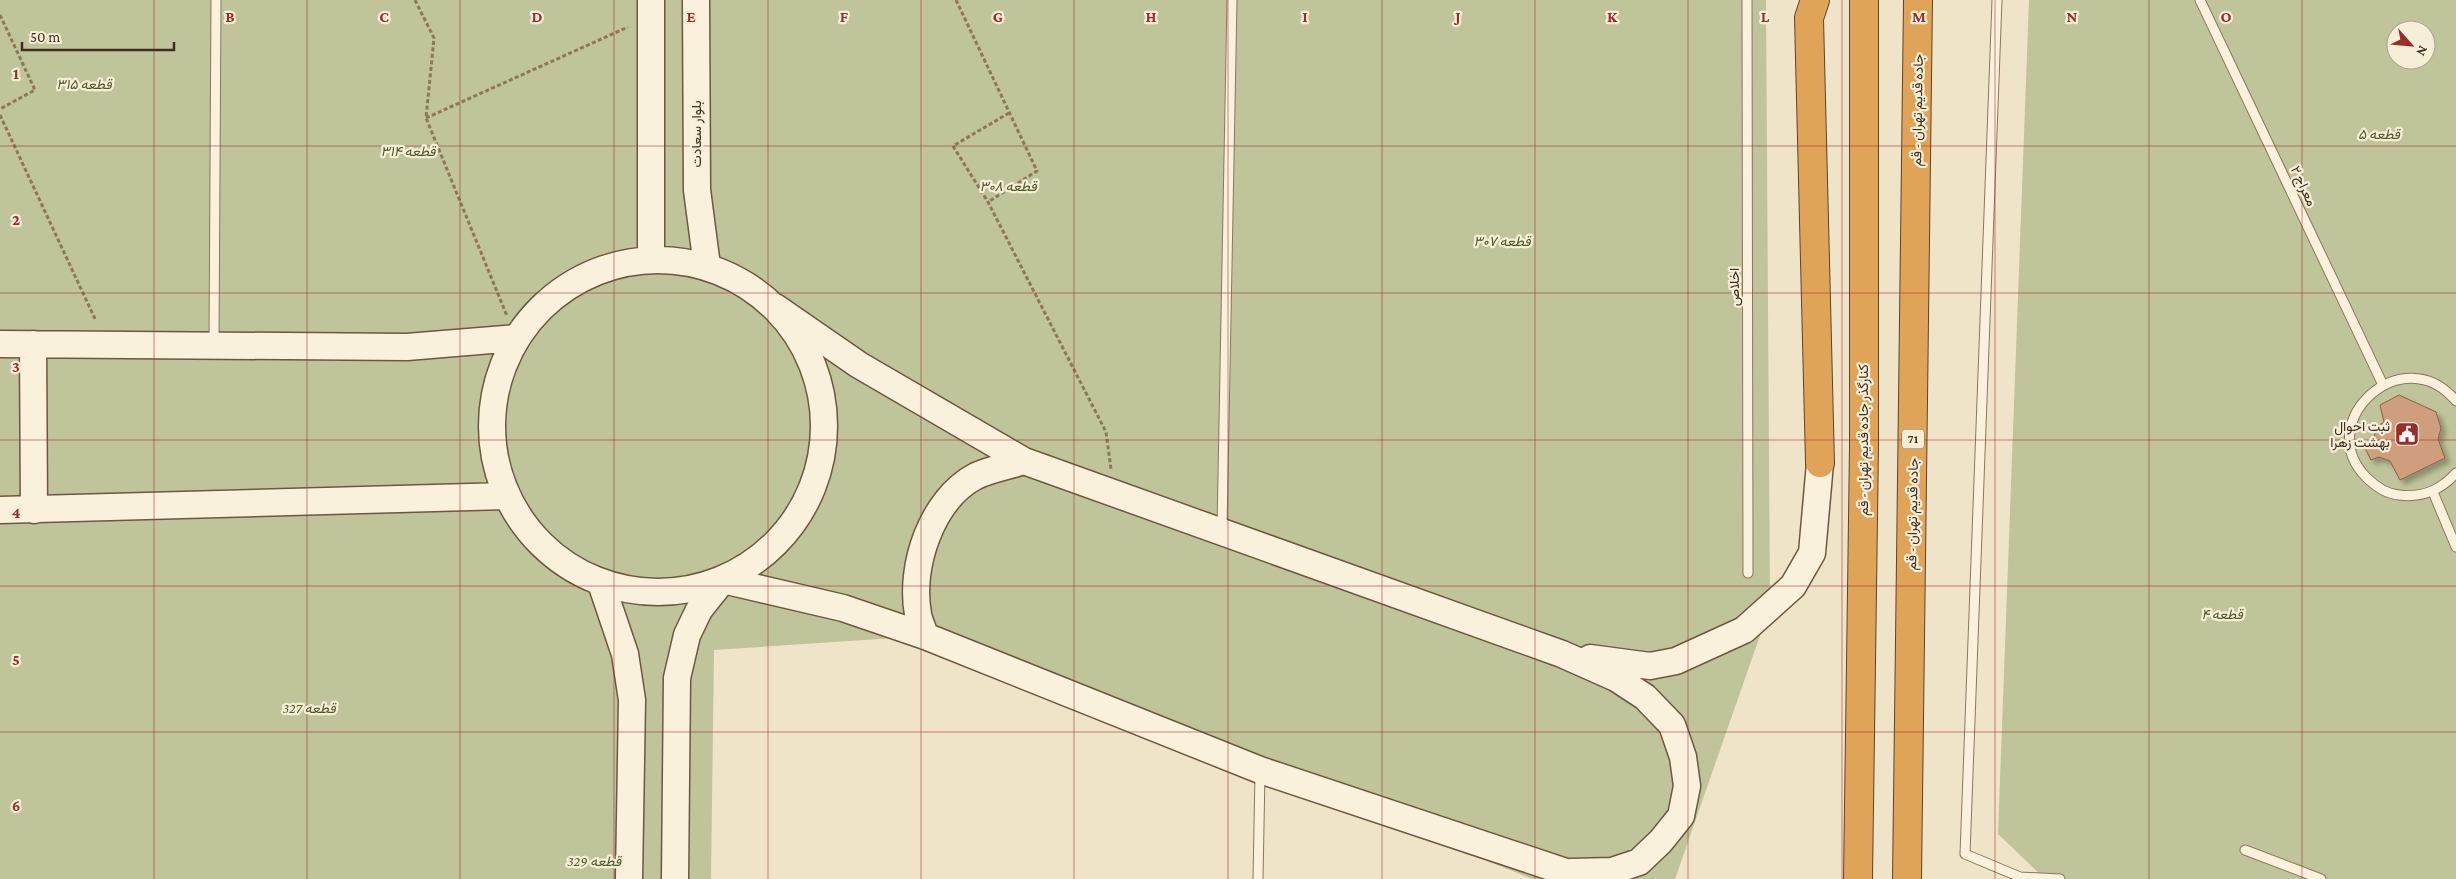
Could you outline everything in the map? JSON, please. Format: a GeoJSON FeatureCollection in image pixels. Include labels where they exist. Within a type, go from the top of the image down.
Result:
{"type":"FeatureCollection","features":[{"type":"Feature","properties":{"kind":"highway"},"geometry":{"type":"LineString","coordinates":[[1815,0],[1809,18],[1820,463]]}},
{"type":"Feature","properties":{"kind":"highway","name":"کنارگذر جاده قدیم تهران - قم"},"geometry":{"type":"LineString","coordinates":[[1858,879],[1864,446],[1864,0]]}},
{"type":"Feature","properties":{"kind":"highway","name":"جاده قدیم تهران - قم"},"geometry":{"type":"LineString","coordinates":[[1907,879],[1918,0]]}},
{"type":"Feature","properties":{"kind":"street","name":"بلوار سعادت"},"geometry":{"type":"LineString","coordinates":[[696,0],[696,190],[707,266]]}},
{"type":"Feature","properties":{"kind":"street"},"geometry":{"type":"LineString","coordinates":[[651,8],[651,259]]}},
{"type":"Feature","properties":{"kind":"street"},"geometry":{"type":"LineString","coordinates":[[723,580],[843,608],[925,636],[1260,770],[1579,876],[1612,871],[1638,862],[1661,841],[1681,816],[1687,786],[1683,757],[1672,725],[1645,697],[1616,678],[1562,654],[1024,461],[867,370],[775,307],[744,282],[707,266],[680,260],[651,259],[599,270],[552,297],[516,338],[499,375],[492,416],[494,457],[506,496],[530,534],[562,563],[601,584],[644,593],[684,591],[723,580],[769,550],[803,508],[822,457],[823,402],[806,350],[775,307]]}},
{"type":"Feature","properties":{"kind":"street"},"geometry":{"type":"LineString","coordinates":[[0,344],[406,347],[516,338]]}},
{"type":"Feature","properties":{"kind":"street"},"geometry":{"type":"LineString","coordinates":[[33,344],[34,510]]}},
{"type":"Feature","properties":{"kind":"street"},"geometry":{"type":"LineString","coordinates":[[925,636],[918,613],[917,579],[920,553],[934,520],[957,489],[977,476],[1024,461]]}},
{"type":"Feature","properties":{"kind":"street"},"geometry":{"type":"LineString","coordinates":[[1562,654],[1650,666],[1676,662],[1744,630],[1793,586],[1812,552],[1820,463]]}},
{"type":"Feature","properties":{"kind":"street"},"geometry":{"type":"LineString","coordinates":[[0,510],[506,496]]}},
{"type":"Feature","properties":{"kind":"street"},"geometry":{"type":"LineString","coordinates":[[675,879],[677,678],[687,634],[699,610],[723,580]]}},
{"type":"Feature","properties":{"kind":"street"},"geometry":{"type":"LineString","coordinates":[[601,584],[625,654],[632,700],[629,879]]}},
{"type":"Feature","properties":{"kind":"lane"},"geometry":{"type":"LineString","coordinates":[[214,345],[216,0]]}},
{"type":"Feature","properties":{"kind":"lane"},"geometry":{"type":"LineString","coordinates":[[1222,532],[1232,0]]}},
{"type":"Feature","properties":{"kind":"lane","name":"اخلاص"},"geometry":{"type":"LineString","coordinates":[[1747,0],[1748,573]]}},
{"type":"Feature","properties":{"kind":"lane"},"geometry":{"type":"LineString","coordinates":[[1997,0],[1965,854],[2020,878],[2060,879]]}},
{"type":"Feature","properties":{"kind":"lane","name":"معراج ۲"},"geometry":{"type":"LineString","coordinates":[[2200,0],[2382,385]]}},
{"type":"Feature","properties":{"kind":"lane"},"geometry":{"type":"LineString","coordinates":[[2456,401],[2449,393],[2434,383],[2417,378],[2399,379],[2382,385],[2366,397],[2355,414],[2350,433],[2352,453],[2361,472],[2381,489],[2393,495],[2413,497],[2433,492],[2447,483],[2456,473]]}},
{"type":"Feature","properties":{"kind":"lane"},"geometry":{"type":"LineString","coordinates":[[2433,492],[2456,547]]}},
{"type":"Feature","properties":{"kind":"lane"},"geometry":{"type":"LineString","coordinates":[[1258,879],[1260,770]]}},
{"type":"Feature","properties":{"kind":"lane"},"geometry":{"type":"LineString","coordinates":[[2246,850],[2321,879]]}},
{"type":"Feature","properties":{"kind":"path"},"geometry":{"type":"LineString","coordinates":[[415,0],[434,38],[426,118],[516,338]]}},
{"type":"Feature","properties":{"kind":"path"},"geometry":{"type":"LineString","coordinates":[[956,0],[1037,171],[988,202]]}},
{"type":"Feature","properties":{"kind":"path"},"geometry":{"type":"LineString","coordinates":[[426,118],[651,8]]}},
{"type":"Feature","properties":{"kind":"path"},"geometry":{"type":"LineString","coordinates":[[0,15],[34,90],[0,109]]}},
{"type":"Feature","properties":{"kind":"path"},"geometry":{"type":"LineString","coordinates":[[1009,113],[953,146],[988,202],[1106,432],[1115,493]]}},
{"type":"Feature","properties":{"kind":"path"},"geometry":{"type":"LineString","coordinates":[[0,115],[107,344]]}},
{"type":"Feature","properties":{"kind":"green space"},"geometry":{"type":"Polygon","coordinates":[[[0,0],[1766,0],[1770,607],[1675,879],[1532,879],[925,636],[714,650],[711,879],[0,879],[0,0]]]}},
{"type":"Feature","properties":{"kind":"green space","name":"قطعه ۴"},"geometry":{"type":"Polygon","coordinates":[[[2029,0],[2456,0],[2456,879],[2045,879],[1998,834],[2029,0]]]}},
{"type":"Feature","properties":{"kind":"building","name":"ثبت احوال بهشت زهرا"},"geometry":{"type":"Polygon","coordinates":[[[2399,395],[2436,412],[2441,428],[2438,439],[2445,458],[2400,480],[2390,461],[2379,457],[2371,460],[2363,444],[2374,439],[2376,427],[2384,422],[2380,405],[2399,395]]]}},
{"type":"Feature","properties":{"kind":"place","name":"ثبت احوال بهشت زهرا"},"geometry":{"type":"Point","coordinates":[2407,434]}},
{"type":"Feature","properties":{"kind":"park label","name":"قطعه ۳۱۵"},"geometry":{"type":"Point","coordinates":[84,84]}},
{"type":"Feature","properties":{"kind":"park label","name":"قطعه ۵"},"geometry":{"type":"Point","coordinates":[2379,134]}},
{"type":"Feature","properties":{"kind":"park label","name":"قطعه ۳۱۴"},"geometry":{"type":"Point","coordinates":[408,151]}},
{"type":"Feature","properties":{"kind":"park label","name":"قطعه ۳۰۸"},"geometry":{"type":"Point","coordinates":[1008,186]}},
{"type":"Feature","properties":{"kind":"park label","name":"قطعه ۳۰۷"},"geometry":{"type":"Point","coordinates":[1502,241]}},
{"type":"Feature","properties":{"kind":"park label","name":"قطعه 327"},"geometry":{"type":"Point","coordinates":[309,708]}},
{"type":"Feature","properties":{"kind":"park label","name":"قطعه 329"},"geometry":{"type":"Point","coordinates":[594,861]}}]}
